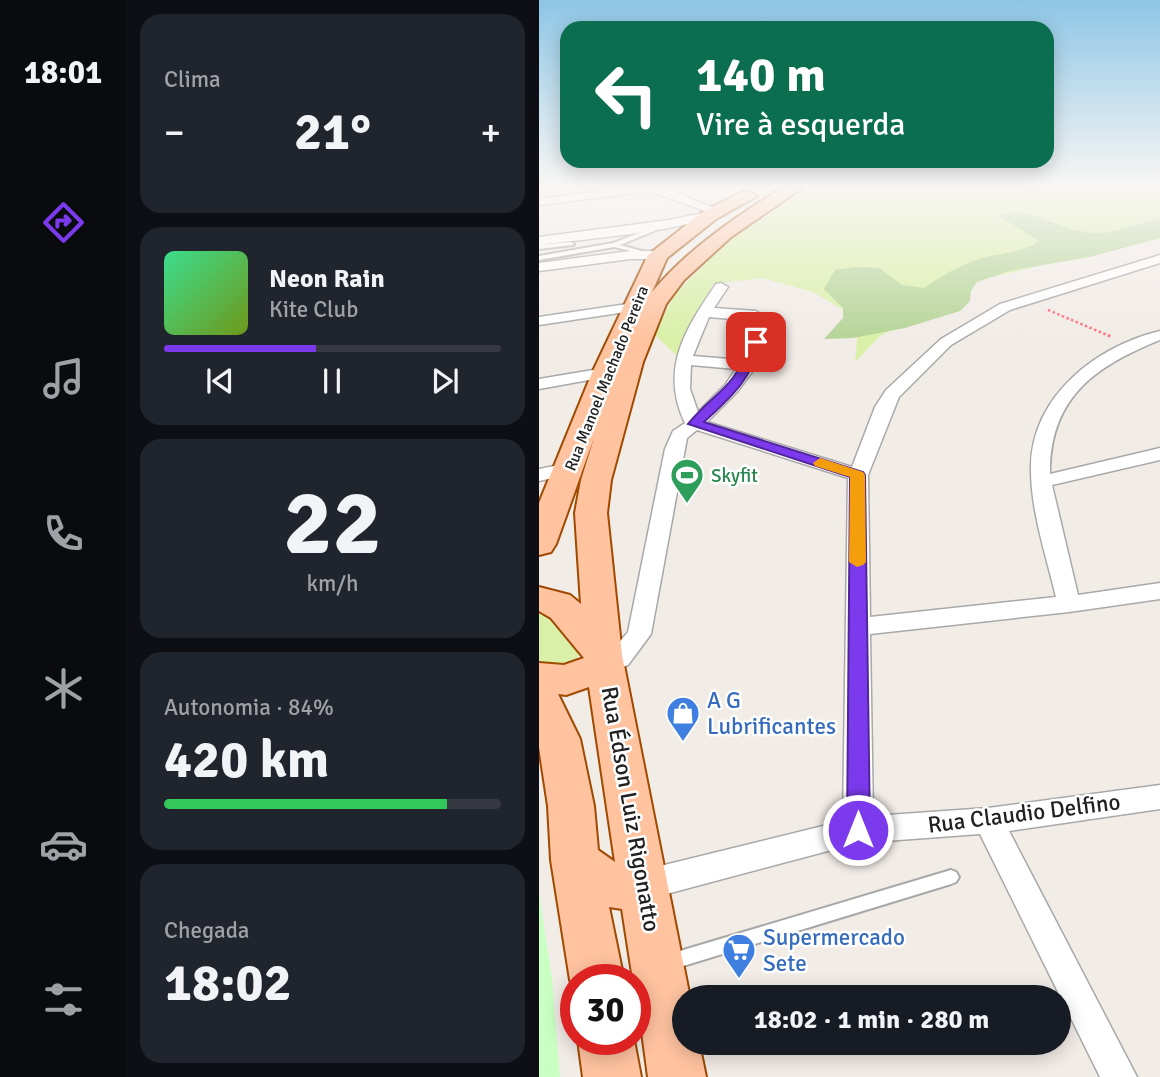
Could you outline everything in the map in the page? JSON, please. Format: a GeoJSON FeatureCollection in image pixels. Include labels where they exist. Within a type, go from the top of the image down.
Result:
{"type":"FeatureCollection","features":[{"type":"Feature","properties":{"kind":"main road","name":"Rua Manoel Machado Pereira"},"geometry":{"type":"LineString","coordinates":[[539,544],[554,472],[605,373],[653,255],[686,236]]}},
{"type":"Feature","properties":{"kind":"main road","name":"Rua Manoel Machado Pereira"},"geometry":{"type":"LineString","coordinates":[[605,660],[591,513],[596,480],[631,362],[655,303],[677,276],[702,253],[709,236]]}},
{"type":"Feature","properties":{"kind":"main road"},"geometry":{"type":"LineString","coordinates":[[653,255],[702,253]]}},
{"type":"Feature","properties":{"kind":"main road"},"geometry":{"type":"LineString","coordinates":[[539,599],[564,609],[605,660],[566,680],[539,678]]}},
{"type":"Feature","properties":{"kind":"main road","name":"Rua Édson Luiz Rigonatto"},"geometry":{"type":"LineString","coordinates":[[605,660],[677,1077]]}},
{"type":"Feature","properties":{"kind":"main road"},"geometry":{"type":"LineString","coordinates":[[539,697],[559,738],[571,806],[575,860],[594,964]]}},
{"type":"Feature","properties":{"kind":"main road"},"geometry":{"type":"LineString","coordinates":[[575,860],[597,881],[621,887],[643,885]]}},
{"type":"Feature","properties":{"kind":"main road"},"geometry":{"type":"LineString","coordinates":[[608,1055],[612,1077]]}},
{"type":"Feature","properties":{"kind":"street"},"geometry":{"type":"LineString","coordinates":[[539,241],[575,236]]}},
{"type":"Feature","properties":{"kind":"street"},"geometry":{"type":"LineString","coordinates":[[539,267],[653,255]]}},
{"type":"Feature","properties":{"kind":"street"},"geometry":{"type":"LineString","coordinates":[[858,830],[858,475],[884,407],[892,394],[947,342],[1006,307],[1160,259]]}},
{"type":"Feature","properties":{"kind":"street"},"geometry":{"type":"LineString","coordinates":[[721,287],[704,312],[683,359],[682,402],[695,424],[858,475]]}},
{"type":"Feature","properties":{"kind":"street"},"geometry":{"type":"LineString","coordinates":[[539,321],[634,307]]}},
{"type":"Feature","properties":{"kind":"street"},"geometry":{"type":"LineString","coordinates":[[605,660],[619,659],[639,634],[674,449],[680,435],[725,398],[749,365],[761,317],[704,312]]}},
{"type":"Feature","properties":{"kind":"street"},"geometry":{"type":"LineString","coordinates":[[1069,604],[1041,482],[1041,451],[1050,424],[1068,393],[1084,374],[1132,346],[1160,335]]}},
{"type":"Feature","properties":{"kind":"street"},"geometry":{"type":"LineString","coordinates":[[683,359],[749,365]]}},
{"type":"Feature","properties":{"kind":"street"},"geometry":{"type":"LineString","coordinates":[[539,384],[605,373]]}},
{"type":"Feature","properties":{"kind":"street"},"geometry":{"type":"LineString","coordinates":[[1041,482],[1160,454]]}},
{"type":"Feature","properties":{"kind":"street"},"geometry":{"type":"LineString","coordinates":[[857,627],[1069,604],[1160,591]]}},
{"type":"Feature","properties":{"kind":"street","name":"Rua Claudio Delfino"},"geometry":{"type":"LineString","coordinates":[[643,885],[858,830],[988,821],[1160,797]]}},
{"type":"Feature","properties":{"kind":"street"},"geometry":{"type":"LineString","coordinates":[[988,821],[1119,1077]]}},
{"type":"Feature","properties":{"kind":"lane"},"geometry":{"type":"LineString","coordinates":[[539,258],[572,254],[586,247],[614,245],[637,236]]}},
{"type":"Feature","properties":{"kind":"lane"},"geometry":{"type":"LineString","coordinates":[[539,247],[571,244]]}},
{"type":"Feature","properties":{"kind":"lane"},"geometry":{"type":"LineString","coordinates":[[614,245],[653,255]]}},
{"type":"Feature","properties":{"kind":"lane"},"geometry":{"type":"LineString","coordinates":[[658,966],[951,877]]}},
{"type":"Feature","properties":{"kind":"path"},"geometry":{"type":"LineString","coordinates":[[1027,300],[1132,346]]}},
{"type":"Feature","properties":{"kind":"green space"},"geometry":{"type":"Polygon","coordinates":[[[736,236],[1159,236],[981,280],[880,336],[855,362],[858,332],[845,311],[813,292],[762,278],[713,284],[677,356],[653,333],[676,293],[736,236]]]}},
{"type":"Feature","properties":{"kind":"green space"},"geometry":{"type":"Polygon","coordinates":[[[1031,236],[1160,236],[1090,257],[1009,271],[977,282],[971,291],[970,301],[960,311],[905,328],[853,338],[824,339],[843,318],[843,308],[824,289],[835,270],[879,268],[902,285],[924,288],[966,264],[1019,250],[1039,241],[1031,236]]]}},
{"type":"Feature","properties":{"kind":"green space"},"geometry":{"type":"Polygon","coordinates":[[[539,605],[555,611],[579,654],[575,662],[549,667],[539,662],[539,605]]]}},
{"type":"Feature","properties":{"kind":"green space"},"geometry":{"type":"Polygon","coordinates":[[[539,894],[552,978],[560,1077],[539,1077],[539,894]]]}},
{"type":"Feature","properties":{"kind":"slow traffic"},"geometry":{"type":"LineString","coordinates":[[820,463],[858,475],[857,562]]}},
{"type":"Feature","properties":{"kind":"place","name":"Skyfit"},"geometry":{"type":"Point","coordinates":[687,505]}},
{"type":"Feature","properties":{"kind":"place","name":"A G Lubrificantes"},"geometry":{"type":"Point","coordinates":[683,743]}},
{"type":"Feature","properties":{"kind":"place","name":"Supermercado Sete"},"geometry":{"type":"Point","coordinates":[739,980]}},
{"type":"Feature","properties":{"kind":"route"},"geometry":{"type":"LineString","coordinates":[[756,342],[749,365],[734,387],[695,424],[858,475],[858,830]]}}]}
